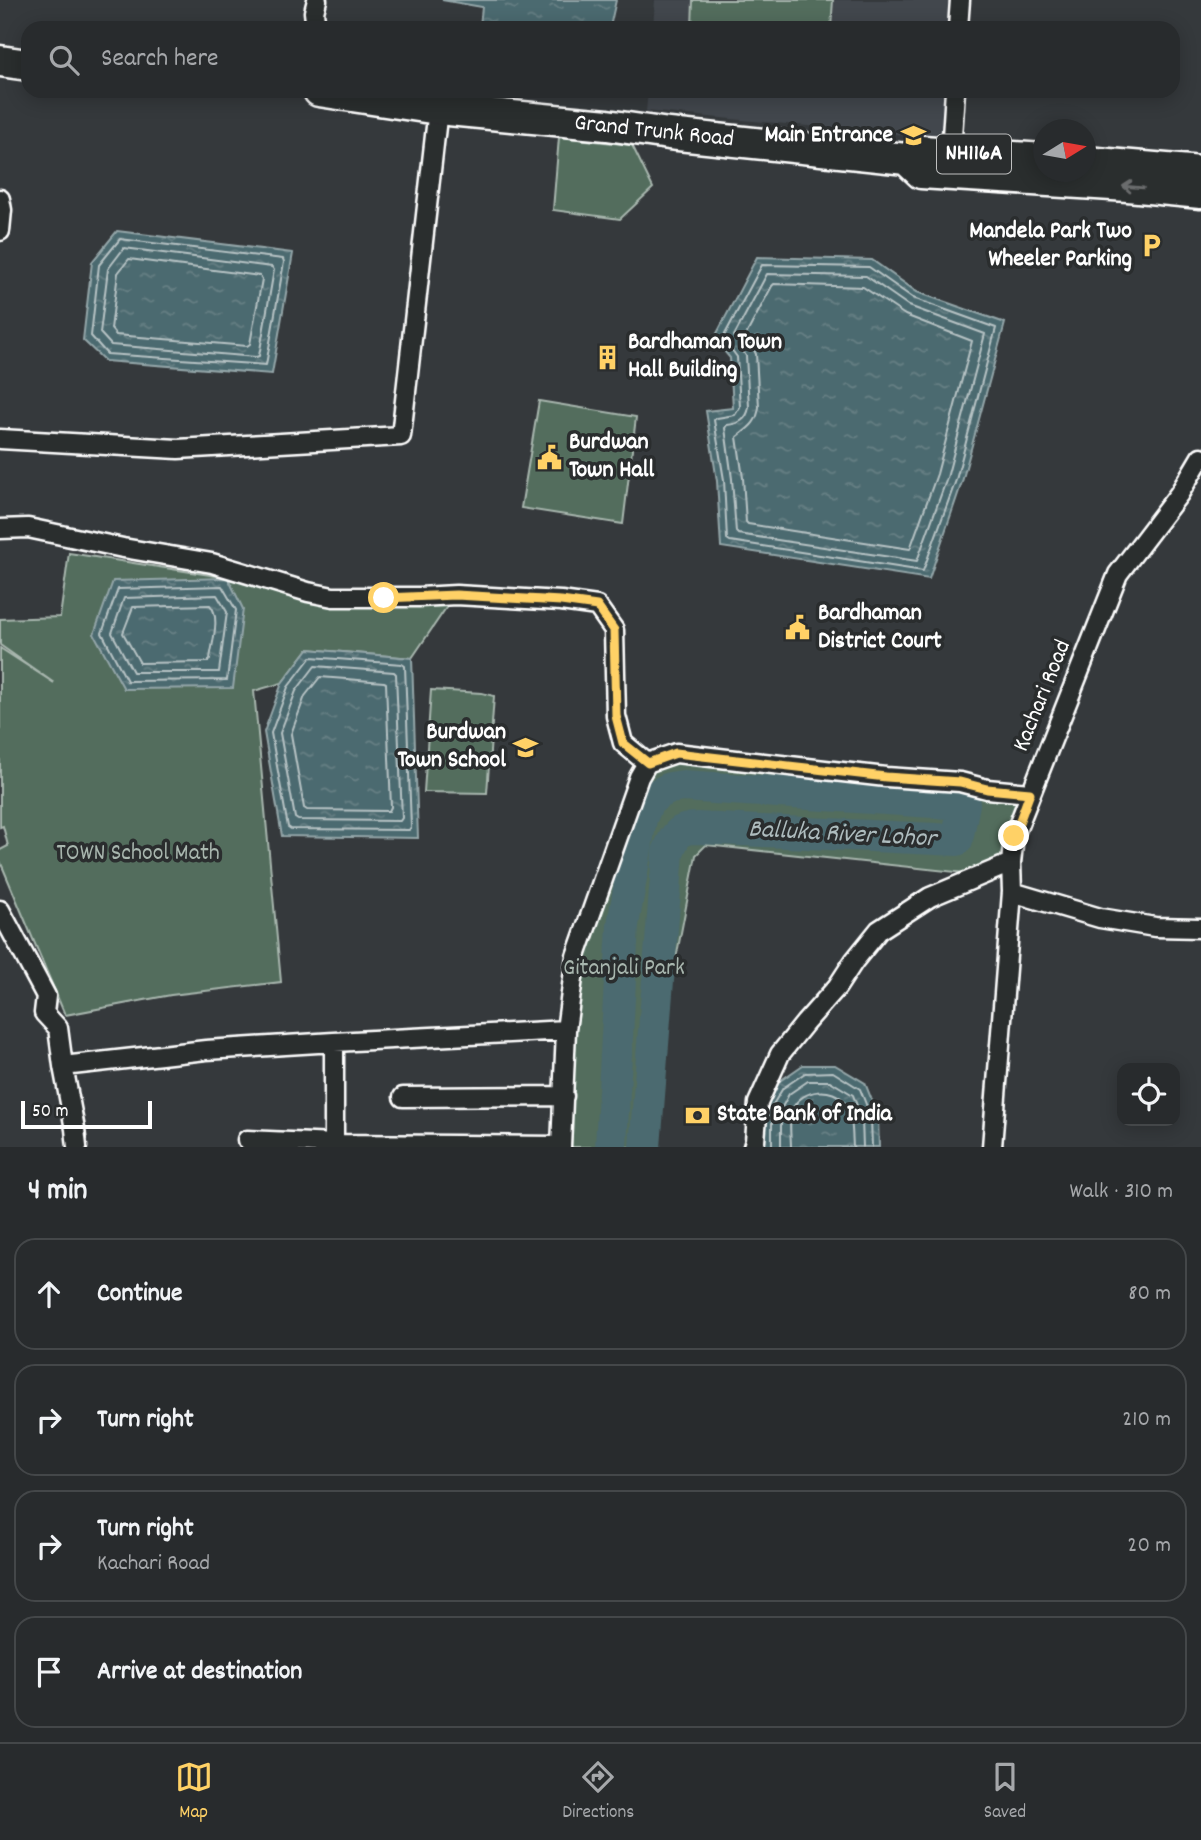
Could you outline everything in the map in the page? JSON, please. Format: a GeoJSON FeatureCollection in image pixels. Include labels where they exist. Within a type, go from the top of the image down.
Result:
{"type":"FeatureCollection","features":[{"type":"Feature","properties":{"kind":"highway"},"geometry":{"type":"LineString","coordinates":[[0,61],[21,64]]}},
{"type":"Feature","properties":{"kind":"highway","name":"Grand Trunk Road"},"geometry":{"type":"LineString","coordinates":[[369,98],[438,109],[906,159],[922,151],[1033,158]]}},
{"type":"Feature","properties":{"kind":"highway","name":"Grand Trunk Road"},"geometry":{"type":"LineString","coordinates":[[906,159],[921,173],[1201,193]]}},
{"type":"Feature","properties":{"kind":"highway"},"geometry":{"type":"LineString","coordinates":[[1096,163],[1201,172]]}},
{"type":"Feature","properties":{"kind":"street"},"geometry":{"type":"LineString","coordinates":[[958,21],[960,0]]}},
{"type":"Feature","properties":{"kind":"street"},"geometry":{"type":"LineString","coordinates":[[951,152],[954,98]]}},
{"type":"Feature","properties":{"kind":"street"},"geometry":{"type":"LineString","coordinates":[[0,439],[178,449],[401,436],[438,109]]}},
{"type":"Feature","properties":{"kind":"street"},"geometry":{"type":"LineString","coordinates":[[0,199],[0,231]]}},
{"type":"Feature","properties":{"kind":"street","name":"Kachari Road"},"geometry":{"type":"LineString","coordinates":[[992,1147],[1014,836],[1118,575],[1179,494],[1201,457]]}},
{"type":"Feature","properties":{"kind":"street"},"geometry":{"type":"LineString","coordinates":[[0,529],[28,528],[212,563],[333,597],[456,595],[561,601],[597,606],[614,630],[616,716],[623,743],[648,763]]}},
{"type":"Feature","properties":{"kind":"street"},"geometry":{"type":"LineString","coordinates":[[247,1140],[334,1145],[561,1147],[566,1030],[576,956],[639,777],[648,763],[676,753],[886,777],[960,782],[987,789],[1030,793]]}},
{"type":"Feature","properties":{"kind":"street"},"geometry":{"type":"LineString","coordinates":[[753,1147],[758,1103],[780,1054],[837,987],[880,930],[930,897],[1011,863]]}},
{"type":"Feature","properties":{"kind":"street"},"geometry":{"type":"LineString","coordinates":[[1012,892],[1100,918],[1154,927],[1201,928]]}},
{"type":"Feature","properties":{"kind":"street"},"geometry":{"type":"LineString","coordinates":[[0,910],[46,996],[44,1013],[58,1027],[77,1147]]}},
{"type":"Feature","properties":{"kind":"street"},"geometry":{"type":"LineString","coordinates":[[63,1066],[206,1051],[566,1030]]}},
{"type":"Feature","properties":{"kind":"street"},"geometry":{"type":"LineString","coordinates":[[334,1042],[334,1145]]}},
{"type":"Feature","properties":{"kind":"street"},"geometry":{"type":"LineString","coordinates":[[403,1097],[564,1096]]}},
{"type":"Feature","properties":{"kind":"shaded area"},"geometry":{"type":"Polygon","coordinates":[[[655,0],[954,0],[953,21],[654,21],[655,0]]]}},
{"type":"Feature","properties":{"kind":"shaded area"},"geometry":{"type":"Polygon","coordinates":[[[647,98],[949,98],[947,139],[646,111],[647,98]]]}},
{"type":"Feature","properties":{"kind":"green space"},"geometry":{"type":"Polygon","coordinates":[[[693,0],[833,0],[832,21],[692,21],[693,0]]]}},
{"type":"Feature","properties":{"kind":"green space"},"geometry":{"type":"Polygon","coordinates":[[[559,137],[632,145],[653,188],[620,219],[553,210],[559,137]]]}},
{"type":"Feature","properties":{"kind":"green space"},"geometry":{"type":"Polygon","coordinates":[[[539,401],[636,417],[623,524],[521,508],[539,401]]]}},
{"type":"Feature","properties":{"kind":"green space","name":"TOWN School Math"},"geometry":{"type":"Polygon","coordinates":[[[69,553],[255,582],[332,599],[454,596],[412,658],[308,649],[282,683],[254,691],[281,982],[171,995],[65,1015],[0,861],[0,850],[8,846],[3,826],[0,827],[0,648],[54,683],[0,645],[0,619],[60,617],[69,553]]]}},
{"type":"Feature","properties":{"kind":"green space"},"geometry":{"type":"Polygon","coordinates":[[[431,690],[494,696],[487,793],[424,792],[431,690]]]}},
{"type":"Feature","properties":{"kind":"green space","name":"Gitanjali Park"},"geometry":{"type":"Polygon","coordinates":[[[676,753],[1030,793],[1014,866],[993,876],[706,845],[696,855],[657,1057],[654,1147],[565,1147],[576,956],[639,777],[676,753]]]}},
{"type":"Feature","properties":{"kind":"water"},"geometry":{"type":"Polygon","coordinates":[[[442,0],[616,0],[611,21],[481,21],[482,7],[442,0]]]}},
{"type":"Feature","properties":{"kind":"water"},"geometry":{"type":"Polygon","coordinates":[[[117,231],[293,253],[272,374],[105,361],[83,340],[92,262],[117,231]]]}},
{"type":"Feature","properties":{"kind":"water"},"geometry":{"type":"Polygon","coordinates":[[[757,257],[872,260],[917,292],[1005,323],[962,482],[929,579],[721,547],[717,481],[706,411],[733,408],[730,358],[714,339],[757,257]]]}},
{"type":"Feature","properties":{"kind":"water"},"geometry":{"type":"Polygon","coordinates":[[[228,578],[243,609],[233,688],[124,689],[94,634],[113,581],[228,578]]]}},
{"type":"Feature","properties":{"kind":"water"},"geometry":{"type":"Polygon","coordinates":[[[308,649],[412,658],[418,838],[282,836],[264,732],[282,683],[308,649]]]}},
{"type":"Feature","properties":{"kind":"water"},"geometry":{"type":"Polygon","coordinates":[[[803,1065],[835,1065],[865,1083],[878,1116],[879,1147],[765,1147],[765,1104],[777,1083],[803,1065]]]}},
{"type":"Feature","properties":{"kind":"waterway","name":"Balluka River Lohor"},"geometry":{"type":"LineString","coordinates":[[611,1147],[623,925],[641,819],[648,802],[670,788],[683,786],[964,804],[957,840],[698,828],[678,833],[668,852],[645,1147]]}},
{"type":"Feature","properties":{"kind":"place","name":"Main Entrance"},"geometry":{"type":"Point","coordinates":[913,136]}},
{"type":"Feature","properties":{"kind":"place","name":"Mandela Park Two Wheeler Parking"},"geometry":{"type":"Point","coordinates":[1152,246]}},
{"type":"Feature","properties":{"kind":"place","name":"Bardhaman Town Hall Building"},"geometry":{"type":"Point","coordinates":[608,357]}},
{"type":"Feature","properties":{"kind":"place","name":"Burdwan Town Hall"},"geometry":{"type":"Point","coordinates":[549,457]}},
{"type":"Feature","properties":{"kind":"place","name":"Bardhaman District Court"},"geometry":{"type":"Point","coordinates":[798,628]}},
{"type":"Feature","properties":{"kind":"place","name":"Burdwan Town School"},"geometry":{"type":"Point","coordinates":[526,747]}},
{"type":"Feature","properties":{"kind":"place","name":"State Bank of India"},"geometry":{"type":"Point","coordinates":[697,1115]}},
{"type":"Feature","properties":{"kind":"route"},"geometry":{"type":"LineString","coordinates":[[384,598],[456,595],[561,601],[597,606],[614,630],[616,716],[623,743],[648,763],[676,753],[886,777],[960,782],[987,789],[1030,793],[1014,836]]}}]}
